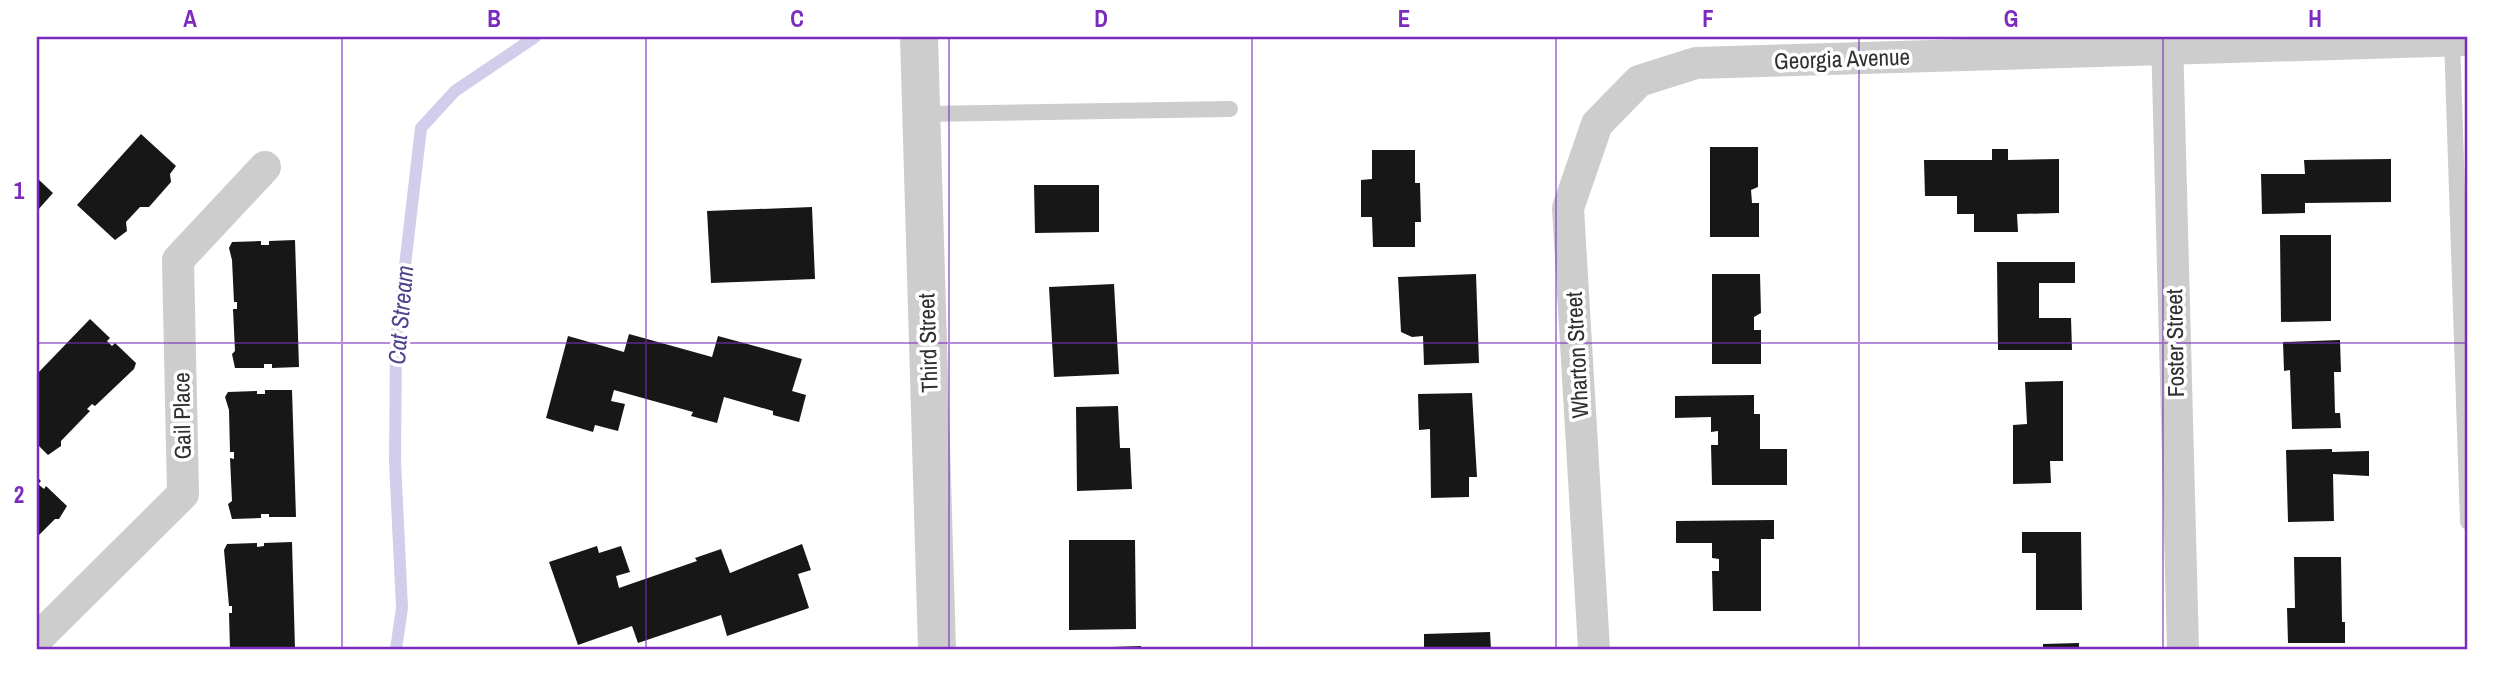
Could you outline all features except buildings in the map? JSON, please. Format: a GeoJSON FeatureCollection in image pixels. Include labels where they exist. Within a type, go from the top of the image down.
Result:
{"type":"FeatureCollection","features":[{"type":"Feature","properties":{"kind":"street","name":"Third Street"},"geometry":{"type":"LineString","coordinates":[[919,37],[937,649]]}},
{"type":"Feature","properties":{"kind":"street","name":"Georgia Avenue"},"geometry":{"type":"LineString","coordinates":[[1639,81],[1696,64],[2167,43],[2460,40]]}},
{"type":"Feature","properties":{"kind":"street","name":"Foster Street"},"geometry":{"type":"LineString","coordinates":[[2167,43],[2183,649]]}},
{"type":"Feature","properties":{"kind":"street","name":"Wharton Street"},"geometry":{"type":"LineString","coordinates":[[1594,649],[1569,208],[1597,124],[1639,81]]}},
{"type":"Feature","properties":{"kind":"street","name":"Gail Place"},"geometry":{"type":"LineString","coordinates":[[37,639],[183,494],[178,260],[265,166]]}},
{"type":"Feature","properties":{"kind":"lane"},"geometry":{"type":"LineString","coordinates":[[2460,40],[2468,522]]}},
{"type":"Feature","properties":{"kind":"lane"},"geometry":{"type":"LineString","coordinates":[[922,114],[1230,109]]}},
{"type":"Feature","properties":{"kind":"waterway","name":"Cat Stream"},"geometry":{"type":"LineString","coordinates":[[396,649],[402,608],[395,461],[396,343],[421,128],[455,91],[535,37]]}}]}
